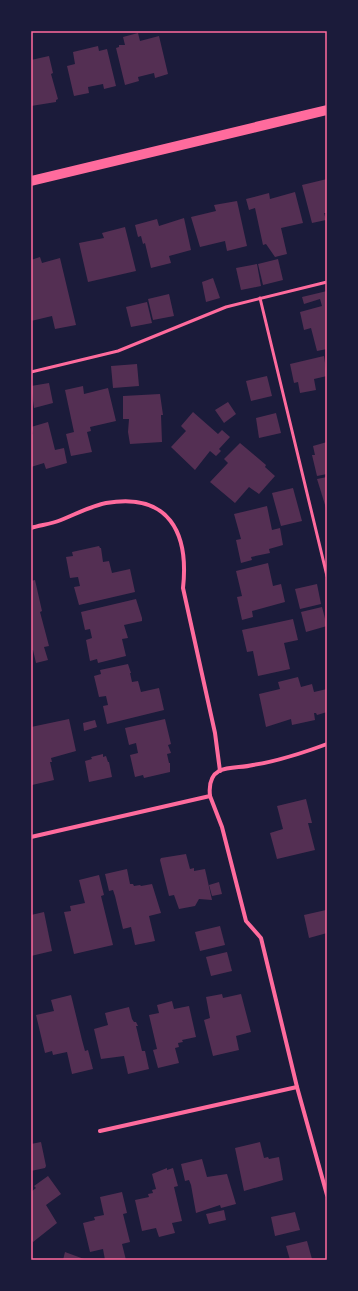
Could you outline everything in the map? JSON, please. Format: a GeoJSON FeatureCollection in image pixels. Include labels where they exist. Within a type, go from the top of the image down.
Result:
{"type":"FeatureCollection","features":[{"type":"Feature","properties":{"kind":"main road"},"geometry":{"type":"LineString","coordinates":[[31,181],[327,110]]}},
{"type":"Feature","properties":{"kind":"street"},"geometry":{"type":"LineString","coordinates":[[31,528],[59,521],[105,503],[122,501],[144,503],[159,510],[171,520],[180,541],[185,570],[184,588],[213,726],[220,771]]}},
{"type":"Feature","properties":{"kind":"street"},"geometry":{"type":"LineString","coordinates":[[327,744],[305,753],[252,766],[220,771],[211,780],[209,787],[210,796],[222,827],[246,921],[261,938],[297,1086],[327,1195]]}},
{"type":"Feature","properties":{"kind":"street"},"geometry":{"type":"LineString","coordinates":[[31,837],[210,796]]}},
{"type":"Feature","properties":{"kind":"street"},"geometry":{"type":"LineString","coordinates":[[100,1130],[297,1086]]}},
{"type":"Feature","properties":{"kind":"lane"},"geometry":{"type":"LineString","coordinates":[[31,372],[118,350],[226,307],[327,282]]}},
{"type":"Feature","properties":{"kind":"lane"},"geometry":{"type":"LineString","coordinates":[[260,298],[327,576]]}},
{"type":"Feature","properties":{"kind":"building"},"geometry":{"type":"Polygon","coordinates":[[[138,33],[140,41],[159,36],[168,74],[155,78],[154,73],[138,77],[139,81],[125,85],[116,48],[119,47],[119,45],[125,45],[123,37],[138,33]]]}},
{"type":"Feature","properties":{"kind":"building"},"geometry":{"type":"Polygon","coordinates":[[[98,46],[99,51],[107,49],[116,86],[104,89],[103,84],[88,87],[89,93],[74,96],[67,66],[75,64],[73,52],[98,46]]]}},
{"type":"Feature","properties":{"kind":"building"},"geometry":{"type":"Polygon","coordinates":[[[49,56],[53,73],[51,74],[58,99],[56,102],[31,106],[31,60],[49,56]]]}},
{"type":"Feature","properties":{"kind":"building"},"geometry":{"type":"Polygon","coordinates":[[[327,179],[327,213],[324,213],[326,220],[312,223],[302,185],[327,179]]]}},
{"type":"Feature","properties":{"kind":"building"},"geometry":{"type":"Polygon","coordinates":[[[295,192],[303,223],[281,228],[287,254],[275,257],[266,244],[263,245],[255,208],[249,210],[246,199],[269,193],[270,199],[295,192]]]}},
{"type":"Feature","properties":{"kind":"building"},"geometry":{"type":"Polygon","coordinates":[[[237,201],[247,246],[227,251],[225,241],[200,247],[191,217],[216,211],[214,205],[237,201]]]}},
{"type":"Feature","properties":{"kind":"building"},"geometry":{"type":"Polygon","coordinates":[[[184,218],[191,250],[169,256],[171,263],[151,268],[145,243],[143,244],[141,236],[138,237],[135,225],[157,219],[159,226],[184,218]]]}},
{"type":"Feature","properties":{"kind":"building"},"geometry":{"type":"Polygon","coordinates":[[[125,227],[136,271],[88,282],[79,243],[104,238],[102,233],[125,227]]]}},
{"type":"Feature","properties":{"kind":"building"},"geometry":{"type":"Polygon","coordinates":[[[40,257],[42,263],[60,258],[76,325],[55,329],[52,316],[31,321],[31,260],[40,257]]]}},
{"type":"Feature","properties":{"kind":"building"},"geometry":{"type":"Polygon","coordinates":[[[278,259],[283,280],[263,285],[258,264],[278,259]]]}},
{"type":"Feature","properties":{"kind":"building"},"geometry":{"type":"Polygon","coordinates":[[[257,264],[261,286],[241,290],[236,268],[257,264]]]}},
{"type":"Feature","properties":{"kind":"building"},"geometry":{"type":"Polygon","coordinates":[[[213,278],[220,298],[206,302],[202,282],[213,278]]]}},
{"type":"Feature","properties":{"kind":"building"},"geometry":{"type":"Polygon","coordinates":[[[327,291],[327,349],[317,351],[311,328],[304,330],[300,312],[322,306],[320,299],[304,304],[302,297],[327,291]]]}},
{"type":"Feature","properties":{"kind":"building"},"geometry":{"type":"Polygon","coordinates":[[[169,294],[174,316],[153,320],[148,299],[169,294]]]}},
{"type":"Feature","properties":{"kind":"building"},"geometry":{"type":"Polygon","coordinates":[[[147,302],[152,323],[131,327],[126,307],[147,302]]]}},
{"type":"Feature","properties":{"kind":"building"},"geometry":{"type":"Polygon","coordinates":[[[324,356],[327,376],[314,379],[316,390],[300,393],[298,382],[294,383],[290,364],[324,356]]]}},
{"type":"Feature","properties":{"kind":"building"},"geometry":{"type":"Polygon","coordinates":[[[137,364],[139,386],[113,388],[111,366],[137,364]]]}},
{"type":"Feature","properties":{"kind":"building"},"geometry":{"type":"Polygon","coordinates":[[[267,376],[272,396],[251,401],[246,381],[267,376]]]}},
{"type":"Feature","properties":{"kind":"building"},"geometry":{"type":"Polygon","coordinates":[[[49,383],[53,403],[34,408],[31,386],[49,383]]]}},
{"type":"Feature","properties":{"kind":"building"},"geometry":{"type":"Polygon","coordinates":[[[83,386],[84,394],[108,388],[116,421],[90,427],[91,431],[87,432],[92,452],[71,456],[66,434],[74,432],[65,390],[83,386]]]}},
{"type":"Feature","properties":{"kind":"building"},"geometry":{"type":"Polygon","coordinates":[[[160,394],[163,415],[161,415],[162,442],[130,444],[128,432],[129,419],[123,419],[123,396],[160,394]]]}},
{"type":"Feature","properties":{"kind":"building"},"geometry":{"type":"Polygon","coordinates":[[[228,402],[236,414],[224,423],[215,410],[228,402]]]}},
{"type":"Feature","properties":{"kind":"building"},"geometry":{"type":"Polygon","coordinates":[[[193,412],[218,434],[222,430],[230,437],[219,449],[221,451],[216,456],[210,451],[195,470],[171,447],[186,431],[181,426],[193,412]]]}},
{"type":"Feature","properties":{"kind":"building"},"geometry":{"type":"Polygon","coordinates":[[[276,413],[281,433],[259,438],[256,418],[276,413]]]}},
{"type":"Feature","properties":{"kind":"building"},"geometry":{"type":"Polygon","coordinates":[[[48,422],[55,450],[64,448],[67,463],[46,469],[44,463],[31,467],[31,435],[33,434],[31,427],[48,422]]]}},
{"type":"Feature","properties":{"kind":"building"},"geometry":{"type":"Polygon","coordinates":[[[327,442],[327,474],[317,476],[312,455],[315,455],[313,446],[327,442]]]}},
{"type":"Feature","properties":{"kind":"building"},"geometry":{"type":"Polygon","coordinates":[[[240,443],[266,465],[265,467],[275,476],[259,494],[249,487],[235,503],[210,482],[228,463],[224,459],[240,443]]]}},
{"type":"Feature","properties":{"kind":"building"},"geometry":{"type":"Polygon","coordinates":[[[327,477],[327,508],[326,508],[317,479],[327,477]]]}},
{"type":"Feature","properties":{"kind":"building"},"geometry":{"type":"Polygon","coordinates":[[[293,488],[302,521],[281,526],[272,493],[293,488]]]}},
{"type":"Feature","properties":{"kind":"building"},"geometry":{"type":"Polygon","coordinates":[[[267,506],[272,530],[280,528],[283,545],[269,549],[270,553],[251,557],[252,560],[241,563],[236,540],[241,539],[234,514],[267,506]]]}},
{"type":"Feature","properties":{"kind":"building"},"geometry":{"type":"Polygon","coordinates":[[[99,546],[101,548],[103,562],[109,561],[112,573],[130,569],[135,592],[79,605],[74,587],[80,586],[78,577],[70,578],[66,557],[73,556],[72,552],[99,546]]]}},
{"type":"Feature","properties":{"kind":"building"},"geometry":{"type":"Polygon","coordinates":[[[268,563],[273,586],[281,584],[285,602],[252,611],[253,617],[242,620],[237,597],[242,596],[236,571],[268,563]]]}},
{"type":"Feature","properties":{"kind":"building"},"geometry":{"type":"Polygon","coordinates":[[[35,580],[42,611],[40,612],[49,646],[44,647],[48,660],[36,663],[33,650],[31,650],[31,581],[35,580]]]}},
{"type":"Feature","properties":{"kind":"building"},"geometry":{"type":"Polygon","coordinates":[[[317,584],[321,604],[300,609],[295,589],[317,584]]]}},
{"type":"Feature","properties":{"kind":"building"},"geometry":{"type":"Polygon","coordinates":[[[136,599],[142,621],[124,625],[128,638],[122,639],[126,656],[98,663],[97,659],[90,661],[86,640],[92,638],[90,629],[85,630],[81,612],[136,599]]]}},
{"type":"Feature","properties":{"kind":"building"},"geometry":{"type":"Polygon","coordinates":[[[322,607],[327,626],[306,632],[301,612],[322,607]]]}},
{"type":"Feature","properties":{"kind":"building"},"geometry":{"type":"Polygon","coordinates":[[[293,619],[298,640],[284,643],[290,669],[258,676],[253,651],[247,652],[242,630],[293,619]]]}},
{"type":"Feature","properties":{"kind":"building"},"geometry":{"type":"Polygon","coordinates":[[[128,664],[132,682],[138,681],[141,692],[159,688],[164,710],[107,724],[103,706],[108,705],[106,696],[99,697],[94,676],[101,674],[100,670],[128,664]]]}},
{"type":"Feature","properties":{"kind":"building"},"geometry":{"type":"Polygon","coordinates":[[[298,677],[301,687],[312,684],[314,692],[327,689],[327,712],[317,715],[314,713],[315,720],[292,725],[291,719],[266,727],[259,694],[280,689],[278,682],[298,677]]]}},
{"type":"Feature","properties":{"kind":"building"},"geometry":{"type":"Polygon","coordinates":[[[69,719],[76,751],[51,758],[52,762],[50,762],[54,780],[32,785],[31,727],[69,719]]]}},
{"type":"Feature","properties":{"kind":"building"},"geometry":{"type":"Polygon","coordinates":[[[165,719],[171,744],[168,745],[171,753],[167,754],[170,763],[170,772],[144,778],[143,775],[135,777],[130,755],[138,753],[136,743],[129,745],[125,728],[165,719]]]}},
{"type":"Feature","properties":{"kind":"building"},"geometry":{"type":"Polygon","coordinates":[[[95,720],[97,727],[84,731],[83,723],[95,720]]]}},
{"type":"Feature","properties":{"kind":"building"},"geometry":{"type":"Polygon","coordinates":[[[103,754],[103,757],[106,756],[109,762],[112,777],[89,782],[85,761],[92,759],[91,757],[103,754]]]}},
{"type":"Feature","properties":{"kind":"building"},"geometry":{"type":"Polygon","coordinates":[[[306,799],[312,823],[308,823],[315,850],[277,859],[270,833],[283,829],[277,806],[306,799]]]}},
{"type":"Feature","properties":{"kind":"building"},"geometry":{"type":"Polygon","coordinates":[[[186,854],[190,869],[194,868],[194,871],[205,869],[212,900],[199,899],[195,906],[179,909],[174,895],[169,896],[160,860],[161,858],[186,854]]]}},
{"type":"Feature","properties":{"kind":"building"},"geometry":{"type":"Polygon","coordinates":[[[127,869],[130,884],[133,884],[134,886],[141,886],[152,884],[161,913],[149,916],[155,941],[135,945],[131,927],[123,929],[115,896],[113,890],[109,891],[105,874],[127,869]]]}},
{"type":"Feature","properties":{"kind":"building"},"geometry":{"type":"Polygon","coordinates":[[[99,875],[104,895],[101,896],[113,945],[74,954],[64,912],[71,911],[70,906],[85,903],[79,880],[99,875]]]}},
{"type":"Feature","properties":{"kind":"building"},"geometry":{"type":"Polygon","coordinates":[[[219,882],[222,894],[212,896],[209,885],[219,882]]]}},
{"type":"Feature","properties":{"kind":"building"},"geometry":{"type":"Polygon","coordinates":[[[326,910],[327,933],[309,938],[304,915],[326,910]]]}},
{"type":"Feature","properties":{"kind":"building"},"geometry":{"type":"Polygon","coordinates":[[[44,912],[52,951],[31,956],[31,915],[44,912]]]}},
{"type":"Feature","properties":{"kind":"building"},"geometry":{"type":"Polygon","coordinates":[[[220,926],[225,945],[200,951],[195,932],[220,926]]]}},
{"type":"Feature","properties":{"kind":"building"},"geometry":{"type":"Polygon","coordinates":[[[227,952],[232,971],[211,976],[206,957],[227,952]]]}},
{"type":"Feature","properties":{"kind":"building"},"geometry":{"type":"Polygon","coordinates":[[[222,994],[223,998],[241,994],[251,1032],[236,1036],[239,1050],[213,1056],[204,1020],[210,1018],[206,997],[222,994]]]}},
{"type":"Feature","properties":{"kind":"building"},"geometry":{"type":"Polygon","coordinates":[[[71,995],[85,1051],[88,1050],[93,1069],[72,1074],[67,1052],[53,1055],[52,1051],[45,1053],[36,1015],[54,1011],[51,1000],[71,995]]]}},
{"type":"Feature","properties":{"kind":"building"},"geometry":{"type":"Polygon","coordinates":[[[172,1001],[174,1009],[189,1006],[196,1037],[182,1040],[183,1042],[178,1043],[179,1047],[175,1048],[179,1063],[158,1068],[153,1050],[157,1049],[149,1015],[159,1013],[157,1005],[172,1001]]]}},
{"type":"Feature","properties":{"kind":"building"},"geometry":{"type":"Polygon","coordinates":[[[129,1007],[132,1019],[138,1026],[136,1026],[142,1051],[145,1051],[149,1069],[128,1074],[124,1056],[101,1059],[94,1029],[108,1025],[105,1013],[129,1007]]]}},
{"type":"Feature","properties":{"kind":"building"},"geometry":{"type":"Polygon","coordinates":[[[41,1142],[46,1166],[45,1168],[31,1171],[31,1144],[41,1142]]]}},
{"type":"Feature","properties":{"kind":"building"},"geometry":{"type":"Polygon","coordinates":[[[260,1142],[264,1158],[268,1157],[269,1159],[279,1157],[283,1180],[244,1191],[235,1148],[260,1142]]]}},
{"type":"Feature","properties":{"kind":"building"},"geometry":{"type":"Polygon","coordinates":[[[202,1159],[207,1177],[227,1174],[236,1204],[221,1208],[220,1205],[196,1213],[191,1185],[189,1180],[185,1181],[181,1164],[202,1159]]]}},
{"type":"Feature","properties":{"kind":"building"},"geometry":{"type":"Polygon","coordinates":[[[167,1168],[167,1170],[173,1168],[178,1186],[174,1187],[182,1221],[172,1223],[175,1233],[159,1237],[156,1228],[142,1231],[135,1200],[149,1197],[148,1194],[153,1193],[152,1190],[156,1189],[152,1174],[167,1168]]]}},
{"type":"Feature","properties":{"kind":"building"},"geometry":{"type":"Polygon","coordinates":[[[48,1176],[61,1194],[46,1205],[57,1223],[33,1242],[31,1239],[31,1192],[36,1188],[34,1186],[48,1176]]]}},
{"type":"Feature","properties":{"kind":"building"},"geometry":{"type":"Polygon","coordinates":[[[122,1192],[127,1213],[123,1214],[130,1242],[122,1244],[126,1260],[105,1260],[103,1249],[90,1252],[83,1223],[95,1220],[94,1217],[104,1215],[100,1197],[122,1192]]]}},
{"type":"Feature","properties":{"kind":"building"},"geometry":{"type":"Polygon","coordinates":[[[224,1210],[226,1220],[209,1224],[206,1214],[224,1210]]]}},
{"type":"Feature","properties":{"kind":"building"},"geometry":{"type":"Polygon","coordinates":[[[295,1212],[300,1230],[275,1236],[271,1217],[295,1212]]]}},
{"type":"Feature","properties":{"kind":"building"},"geometry":{"type":"Polygon","coordinates":[[[307,1241],[312,1259],[290,1260],[286,1246],[307,1241]]]}},
{"type":"Feature","properties":{"kind":"building"},"geometry":{"type":"Polygon","coordinates":[[[65,1252],[84,1259],[63,1260],[65,1252]]]}}]}
